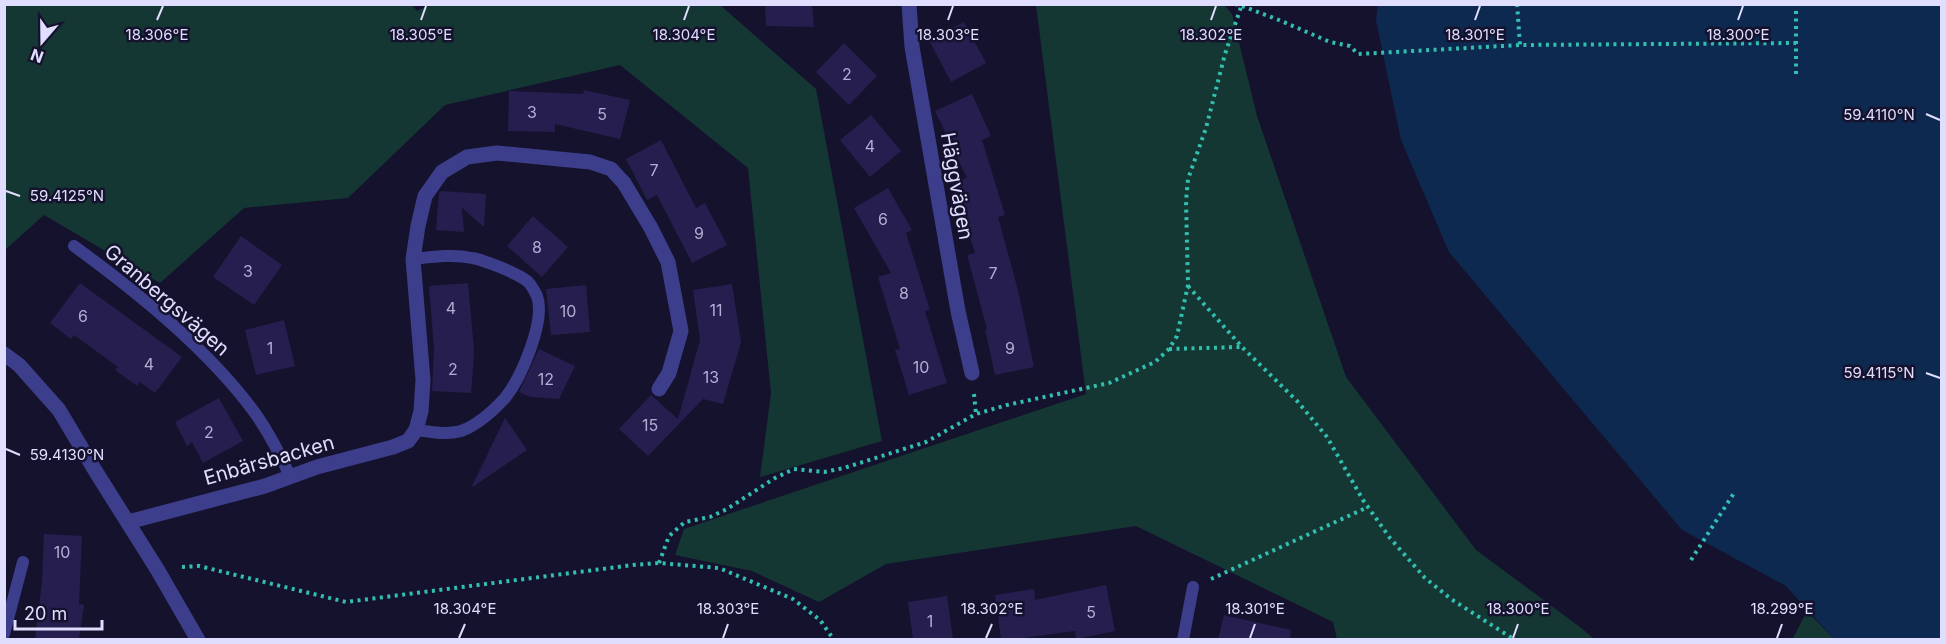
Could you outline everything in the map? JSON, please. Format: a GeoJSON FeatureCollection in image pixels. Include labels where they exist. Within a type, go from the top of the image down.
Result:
{"type":"FeatureCollection","features":[{"type":"Feature","properties":{"kind":"street","name":"Häggvägen"},"geometry":{"type":"LineString","coordinates":[[909,4],[912,47],[958,311],[972,373]]}},
{"type":"Feature","properties":{"kind":"street"},"geometry":{"type":"LineString","coordinates":[[416,430],[421,411],[423,380],[413,259],[418,226],[425,196],[442,172],[467,157],[497,153],[590,162],[611,169],[624,183],[668,262],[681,331],[669,373],[659,389]]}},
{"type":"Feature","properties":{"kind":"street"},"geometry":{"type":"LineString","coordinates":[[4,354],[19,364],[59,410],[158,569],[198,639]]}},
{"type":"Feature","properties":{"kind":"street","name":"Enbärsbacken"},"geometry":{"type":"LineString","coordinates":[[128,522],[265,486],[317,467],[393,447],[408,441],[416,430]]}},
{"type":"Feature","properties":{"kind":"lane","name":"Granbergsvägen"},"geometry":{"type":"LineString","coordinates":[[74,246],[114,275],[198,348],[254,412],[275,444],[290,476]]}},
{"type":"Feature","properties":{"kind":"lane"},"geometry":{"type":"LineString","coordinates":[[413,259],[443,256],[472,258],[502,268],[527,281],[537,296],[539,312],[534,337],[520,372],[506,397],[484,419],[462,430],[442,434],[416,430]]}},
{"type":"Feature","properties":{"kind":"lane"},"geometry":{"type":"LineString","coordinates":[[4,634],[23,562]]}},
{"type":"Feature","properties":{"kind":"lane"},"geometry":{"type":"LineString","coordinates":[[1183,639],[1193,587]]}},
{"type":"Feature","properties":{"kind":"path"},"geometry":{"type":"LineString","coordinates":[[1517,4],[1520,45]]}},
{"type":"Feature","properties":{"kind":"path"},"geometry":{"type":"LineString","coordinates":[[659,563],[669,536],[685,522],[710,518],[794,469],[824,472],[844,468],[926,442],[976,414],[1006,405],[1109,383],[1155,362],[1169,349],[1177,336],[1188,285],[1186,201],[1188,179],[1206,128],[1240,5],[1330,42],[1350,46],[1358,54],[1520,45],[1796,43]]}},
{"type":"Feature","properties":{"kind":"path"},"geometry":{"type":"LineString","coordinates":[[1796,11],[1796,74]]}},
{"type":"Feature","properties":{"kind":"path"},"geometry":{"type":"LineString","coordinates":[[1188,285],[1242,347],[1298,402],[1327,437],[1368,507],[1390,538],[1425,578],[1451,599],[1515,639]]}},
{"type":"Feature","properties":{"kind":"path"},"geometry":{"type":"LineString","coordinates":[[1169,349],[1242,347]]}},
{"type":"Feature","properties":{"kind":"path"},"geometry":{"type":"LineString","coordinates":[[1691,560],[1734,493]]}},
{"type":"Feature","properties":{"kind":"path"},"geometry":{"type":"LineString","coordinates":[[1193,587],[1368,507]]}},
{"type":"Feature","properties":{"kind":"path"},"geometry":{"type":"LineString","coordinates":[[158,569],[199,566],[346,602],[659,563],[719,568],[794,599],[820,620],[834,639]]}},
{"type":"Feature","properties":{"kind":"green space"},"geometry":{"type":"Polygon","coordinates":[[[431,4],[720,5],[816,89],[882,441],[760,477],[771,393],[748,168],[620,65],[445,105],[348,198],[244,208],[160,283],[44,215],[5,250],[5,5],[412,5],[417,11],[431,4]]]}},
{"type":"Feature","properties":{"kind":"green space"},"geometry":{"type":"Polygon","coordinates":[[[1036,5],[1224,5],[1232,14],[1257,116],[1346,377],[1476,550],[1594,639],[1337,639],[1333,622],[1136,526],[886,564],[819,602],[752,571],[675,555],[684,529],[1086,394],[1036,5]]]}},
{"type":"Feature","properties":{"kind":"green space"},"geometry":{"type":"Polygon","coordinates":[[[1807,611],[1834,639],[1792,640],[1807,611]]]}},
{"type":"Feature","properties":{"kind":"water"},"geometry":{"type":"Polygon","coordinates":[[[1378,4],[1941,5],[1941,639],[1834,639],[1786,586],[1682,530],[1449,252],[1401,140],[1376,20],[1378,4]]]}},
{"type":"Feature","properties":{"kind":"building"},"geometry":{"type":"Polygon","coordinates":[[[765,4],[812,4],[814,27],[766,26],[765,4]]]}},
{"type":"Feature","properties":{"kind":"building"},"geometry":{"type":"Polygon","coordinates":[[[964,22],[986,63],[951,82],[929,40],[964,22]]]}},
{"type":"Feature","properties":{"kind":"building"},"geometry":{"type":"Polygon","coordinates":[[[844,43],[877,76],[849,105],[816,72],[844,43]]]}},
{"type":"Feature","properties":{"kind":"building"},"geometry":{"type":"Polygon","coordinates":[[[584,90],[630,100],[620,139],[555,124],[555,132],[508,131],[509,91],[583,94],[584,90]]]}},
{"type":"Feature","properties":{"kind":"building"},"geometry":{"type":"Polygon","coordinates":[[[972,94],[991,136],[982,140],[1005,215],[998,217],[1018,290],[1034,367],[995,375],[985,329],[987,329],[967,255],[975,253],[953,182],[967,178],[935,111],[972,94]]]}},
{"type":"Feature","properties":{"kind":"building"},"geometry":{"type":"Polygon","coordinates":[[[871,115],[901,151],[870,177],[840,140],[871,115]]]}},
{"type":"Feature","properties":{"kind":"building"},"geometry":{"type":"Polygon","coordinates":[[[661,140],[696,208],[705,203],[727,245],[692,263],[657,195],[647,200],[626,159],[661,140]]]}},
{"type":"Feature","properties":{"kind":"building"},"geometry":{"type":"Polygon","coordinates":[[[888,188],[912,230],[906,233],[930,310],[925,311],[947,383],[909,395],[895,350],[900,349],[878,277],[891,273],[854,208],[888,188]]]}},
{"type":"Feature","properties":{"kind":"building"},"geometry":{"type":"Polygon","coordinates":[[[441,191],[486,194],[484,227],[462,208],[464,232],[436,230],[441,191]]]}},
{"type":"Feature","properties":{"kind":"building"},"geometry":{"type":"Polygon","coordinates":[[[533,216],[568,247],[542,277],[507,246],[533,216]]]}},
{"type":"Feature","properties":{"kind":"building"},"geometry":{"type":"Polygon","coordinates":[[[241,236],[282,265],[254,305],[213,277],[241,236]]]}},
{"type":"Feature","properties":{"kind":"building"},"geometry":{"type":"Polygon","coordinates":[[[80,283],[182,357],[155,393],[140,382],[137,386],[115,370],[118,367],[74,335],[71,339],[50,323],[80,283]]]}},
{"type":"Feature","properties":{"kind":"building"},"geometry":{"type":"Polygon","coordinates":[[[468,283],[474,349],[471,393],[432,391],[434,348],[429,286],[468,283]]]}},
{"type":"Feature","properties":{"kind":"building"},"geometry":{"type":"Polygon","coordinates":[[[732,284],[741,342],[723,404],[703,399],[648,456],[619,429],[651,395],[678,419],[700,340],[693,290],[732,284]]]}},
{"type":"Feature","properties":{"kind":"building"},"geometry":{"type":"Polygon","coordinates":[[[586,285],[590,332],[551,335],[546,289],[586,285]]]}},
{"type":"Feature","properties":{"kind":"building"},"geometry":{"type":"Polygon","coordinates":[[[284,320],[295,366],[256,375],[245,330],[284,320]]]}},
{"type":"Feature","properties":{"kind":"building"},"geometry":{"type":"Polygon","coordinates":[[[539,349],[575,366],[559,399],[530,397],[519,392],[539,349]]]}},
{"type":"Feature","properties":{"kind":"building"},"geometry":{"type":"Polygon","coordinates":[[[219,398],[243,441],[203,463],[192,442],[187,446],[175,422],[219,398]]]}},
{"type":"Feature","properties":{"kind":"building"},"geometry":{"type":"Polygon","coordinates":[[[505,418],[527,450],[471,488],[505,418]]]}},
{"type":"Feature","properties":{"kind":"building"},"geometry":{"type":"Polygon","coordinates":[[[44,534],[82,536],[79,604],[84,605],[79,639],[35,639],[42,582],[44,534]]]}},
{"type":"Feature","properties":{"kind":"building"},"geometry":{"type":"Polygon","coordinates":[[[1106,585],[1115,631],[1076,639],[1075,631],[1001,639],[995,595],[1034,589],[1035,600],[1106,585]]]}},
{"type":"Feature","properties":{"kind":"building"},"geometry":{"type":"Polygon","coordinates":[[[947,596],[953,639],[913,639],[908,602],[947,596]]]}},
{"type":"Feature","properties":{"kind":"building"},"geometry":{"type":"Polygon","coordinates":[[[1224,615],[1291,630],[1290,639],[1218,639],[1224,615]]]}}]}
